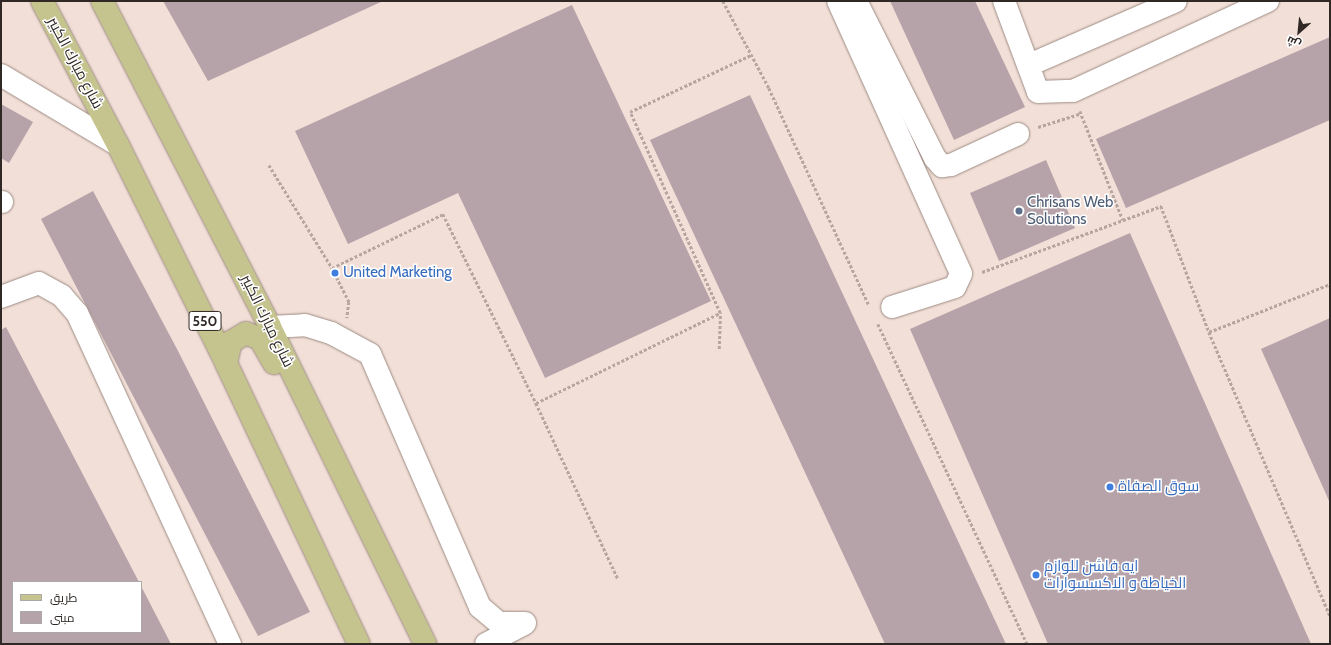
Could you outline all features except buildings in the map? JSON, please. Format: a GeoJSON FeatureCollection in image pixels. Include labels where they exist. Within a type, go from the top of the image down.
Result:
{"type":"FeatureCollection","features":[{"type":"Feature","properties":{"kind":"main road","name":"شارع مبارك الكبير"},"geometry":{"type":"LineString","coordinates":[[42,1],[118,145],[226,363],[355,643]]}},
{"type":"Feature","properties":{"kind":"main road","name":"شارع مبارك الكبير"},"geometry":{"type":"LineString","coordinates":[[102,1],[270,327],[343,480],[427,642]]}},
{"type":"Feature","properties":{"kind":"main road"},"geometry":{"type":"LineString","coordinates":[[108,1],[115,24]]}},
{"type":"Feature","properties":{"kind":"main road"},"geometry":{"type":"LineString","coordinates":[[226,363],[228,347],[236,336],[246,333],[260,338],[314,444],[343,480]]}},
{"type":"Feature","properties":{"kind":"street"},"geometry":{"type":"LineString","coordinates":[[838,1],[959,268],[961,279],[954,287],[892,307]]}},
{"type":"Feature","properties":{"kind":"street"},"geometry":{"type":"LineString","coordinates":[[856,1],[938,163],[947,166],[1018,134]]}},
{"type":"Feature","properties":{"kind":"street"},"geometry":{"type":"LineString","coordinates":[[1004,1],[1038,92],[1072,91],[1259,3]]}},
{"type":"Feature","properties":{"kind":"street"},"geometry":{"type":"LineString","coordinates":[[1029,65],[1176,1]]}},
{"type":"Feature","properties":{"kind":"street"},"geometry":{"type":"LineString","coordinates":[[1,75],[118,145]]}},
{"type":"Feature","properties":{"kind":"street"},"geometry":{"type":"LineString","coordinates":[[1,297],[39,283],[62,296],[76,313],[230,644]]}},
{"type":"Feature","properties":{"kind":"street"},"geometry":{"type":"LineString","coordinates":[[270,327],[305,325],[344,338],[370,354],[480,607],[499,623],[530,621],[486,644]]}},
{"type":"Feature","properties":{"kind":"path"},"geometry":{"type":"LineString","coordinates":[[718,349],[720,313],[630,112],[751,55]]}},
{"type":"Feature","properties":{"kind":"path"},"geometry":{"type":"LineString","coordinates":[[1072,91],[1122,220]]}},
{"type":"Feature","properties":{"kind":"path"},"geometry":{"type":"LineString","coordinates":[[1018,134],[1081,113]]}},
{"type":"Feature","properties":{"kind":"path"},"geometry":{"type":"LineString","coordinates":[[269,165],[332,268],[349,302],[344,338]]}},
{"type":"Feature","properties":{"kind":"path"},"geometry":{"type":"LineString","coordinates":[[961,279],[1161,206],[1209,332],[1330,616]]}},
{"type":"Feature","properties":{"kind":"path"},"geometry":{"type":"LineString","coordinates":[[332,268],[443,214],[536,402],[618,579]]}},
{"type":"Feature","properties":{"kind":"path"},"geometry":{"type":"LineString","coordinates":[[1209,332],[1330,284]]}},
{"type":"Feature","properties":{"kind":"path"},"geometry":{"type":"LineString","coordinates":[[536,402],[720,313]]}},
{"type":"Feature","properties":{"kind":"place","name":"Chrisans Web Solutions"},"geometry":{"type":"Point","coordinates":[1019,211]}},
{"type":"Feature","properties":{"kind":"place","name":"United Marketing"},"geometry":{"type":"Point","coordinates":[335,273]}},
{"type":"Feature","properties":{"kind":"place","name":"سوق الصفاة"},"geometry":{"type":"Point","coordinates":[1110,487]}},
{"type":"Feature","properties":{"kind":"place","name":"ايه فاشن للوازم الخياطة و الاكسسوارات"},"geometry":{"type":"Point","coordinates":[1036,575]}}]}
